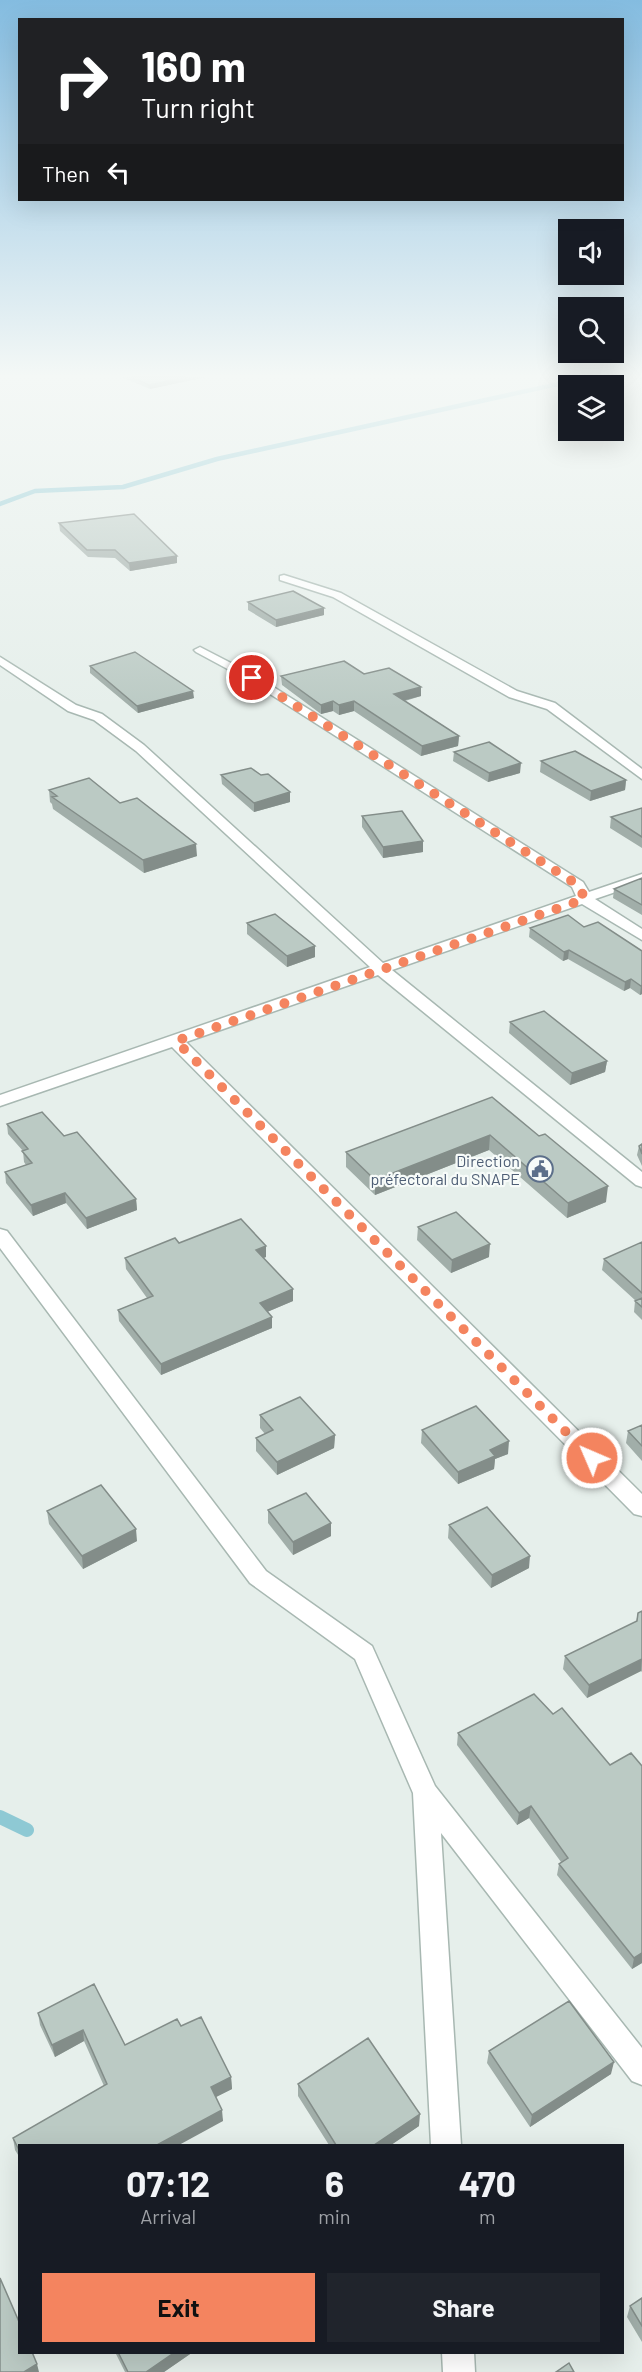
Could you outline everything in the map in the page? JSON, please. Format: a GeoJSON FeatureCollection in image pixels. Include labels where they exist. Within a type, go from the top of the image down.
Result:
{"type":"FeatureCollection","features":[{"type":"Feature","properties":{"kind":"street"},"geometry":{"type":"LineString","coordinates":[[284,578],[309,584],[337,595],[513,694],[551,706],[628,767],[642,775]]}},
{"type":"Feature","properties":{"kind":"street"},"geometry":{"type":"LineString","coordinates":[[200,650],[252,678],[578,885],[585,899],[642,936]]}},
{"type":"Feature","properties":{"kind":"street"},"geometry":{"type":"LineString","coordinates":[[0,660],[72,708],[98,717],[140,748],[382,970],[642,1181]]}},
{"type":"Feature","properties":{"kind":"street"},"geometry":{"type":"LineString","coordinates":[[0,1101],[642,878]]}},
{"type":"Feature","properties":{"kind":"street"},"geometry":{"type":"LineString","coordinates":[[176,1041],[642,1508]]}},
{"type":"Feature","properties":{"kind":"street"},"geometry":{"type":"LineString","coordinates":[[0,1235],[258,1578],[364,1653],[426,1793],[642,2070]]}},
{"type":"Feature","properties":{"kind":"street"},"geometry":{"type":"LineString","coordinates":[[426,1793],[446,2144]]}},
{"type":"Feature","properties":{"kind":"street"},"geometry":{"type":"LineString","coordinates":[[458,2354],[459,2372]]}},
{"type":"Feature","properties":{"kind":"building"},"geometry":{"type":"Polygon","coordinates":[[[134,514],[177,556],[129,563],[115,550],[87,550],[59,523],[134,514]]]}},
{"type":"Feature","properties":{"kind":"building"},"geometry":{"type":"Polygon","coordinates":[[[293,591],[324,608],[276,620],[248,602],[293,591]]]}},
{"type":"Feature","properties":{"kind":"building"},"geometry":{"type":"Polygon","coordinates":[[[135,652],[193,691],[137,706],[90,666],[135,652]]]}},
{"type":"Feature","properties":{"kind":"building"},"geometry":{"type":"Polygon","coordinates":[[[344,661],[364,674],[389,668],[421,687],[394,694],[459,736],[422,746],[354,701],[339,705],[333,701],[321,705],[281,676],[344,661]]]}},
{"type":"Feature","properties":{"kind":"building"},"geometry":{"type":"Polygon","coordinates":[[[489,742],[521,763],[489,773],[454,752],[489,742]]]}},
{"type":"Feature","properties":{"kind":"building"},"geometry":{"type":"Polygon","coordinates":[[[575,751],[626,780],[591,791],[541,761],[575,751]]]}},
{"type":"Feature","properties":{"kind":"building"},"geometry":{"type":"Polygon","coordinates":[[[251,768],[261,775],[268,774],[290,792],[254,803],[221,775],[251,768]]]}},
{"type":"Feature","properties":{"kind":"building"},"geometry":{"type":"Polygon","coordinates":[[[89,778],[120,803],[137,798],[196,844],[143,860],[52,797],[57,796],[49,790],[89,778]]]}},
{"type":"Feature","properties":{"kind":"building"},"geometry":{"type":"Polygon","coordinates":[[[642,808],[642,837],[611,817],[642,808]]]}},
{"type":"Feature","properties":{"kind":"building"},"geometry":{"type":"Polygon","coordinates":[[[402,811],[423,841],[383,847],[362,816],[402,811]]]}},
{"type":"Feature","properties":{"kind":"building"},"geometry":{"type":"Polygon","coordinates":[[[642,878],[642,905],[614,889],[642,878]]]}},
{"type":"Feature","properties":{"kind":"building"},"geometry":{"type":"Polygon","coordinates":[[[275,914],[315,946],[287,956],[247,923],[275,914]]]}},
{"type":"Feature","properties":{"kind":"building"},"geometry":{"type":"Polygon","coordinates":[[[568,915],[584,927],[598,922],[642,951],[642,985],[631,979],[625,982],[569,950],[564,952],[530,928],[568,915]]]}},
{"type":"Feature","properties":{"kind":"building"},"geometry":{"type":"Polygon","coordinates":[[[544,1011],[607,1061],[572,1073],[510,1022],[544,1011]]]}},
{"type":"Feature","properties":{"kind":"building"},"geometry":{"type":"Polygon","coordinates":[[[492,1097],[539,1136],[545,1134],[608,1186],[568,1203],[490,1135],[375,1180],[346,1152],[492,1097]]]}},
{"type":"Feature","properties":{"kind":"building"},"geometry":{"type":"Polygon","coordinates":[[[42,1112],[64,1136],[77,1132],[136,1199],[86,1218],[65,1193],[31,1205],[5,1172],[32,1163],[22,1151],[28,1149],[7,1124],[42,1112]]]}},
{"type":"Feature","properties":{"kind":"building"},"geometry":{"type":"Polygon","coordinates":[[[456,1212],[490,1244],[452,1260],[418,1227],[456,1212]]]}},
{"type":"Feature","properties":{"kind":"building"},"geometry":{"type":"Polygon","coordinates":[[[241,1219],[266,1246],[256,1250],[293,1289],[260,1303],[272,1317],[161,1364],[118,1310],[153,1296],[125,1258],[175,1238],[179,1243],[241,1219]]]}},
{"type":"Feature","properties":{"kind":"building"},"geometry":{"type":"Polygon","coordinates":[[[642,1242],[642,1293],[604,1259],[642,1242]]]}},
{"type":"Feature","properties":{"kind":"building"},"geometry":{"type":"Polygon","coordinates":[[[642,1298],[642,1307],[635,1301],[642,1298]]]}},
{"type":"Feature","properties":{"kind":"building"},"geometry":{"type":"Polygon","coordinates":[[[300,1397],[335,1435],[277,1462],[256,1438],[273,1430],[260,1415],[300,1397]]]}},
{"type":"Feature","properties":{"kind":"building"},"geometry":{"type":"Polygon","coordinates":[[[476,1406],[509,1441],[490,1450],[495,1456],[458,1472],[422,1430],[476,1406]]]}},
{"type":"Feature","properties":{"kind":"building"},"geometry":{"type":"Polygon","coordinates":[[[642,1425],[642,1446],[628,1431],[642,1425]]]}},
{"type":"Feature","properties":{"kind":"building"},"geometry":{"type":"Polygon","coordinates":[[[101,1485],[136,1529],[82,1556],[47,1511],[101,1485]]]}},
{"type":"Feature","properties":{"kind":"building"},"geometry":{"type":"Polygon","coordinates":[[[306,1493],[331,1523],[293,1542],[268,1510],[306,1493]]]}},
{"type":"Feature","properties":{"kind":"building"},"geometry":{"type":"Polygon","coordinates":[[[487,1507],[530,1556],[492,1575],[449,1525],[487,1507]]]}},
{"type":"Feature","properties":{"kind":"building"},"geometry":{"type":"Polygon","coordinates":[[[642,1611],[642,1659],[589,1685],[565,1656],[637,1621],[638,1613],[642,1611]]]}},
{"type":"Feature","properties":{"kind":"building"},"geometry":{"type":"Polygon","coordinates":[[[534,1694],[553,1714],[562,1708],[610,1765],[631,1753],[642,1766],[642,1953],[634,1958],[559,1864],[568,1858],[531,1806],[519,1813],[458,1733],[534,1694]]]}},
{"type":"Feature","properties":{"kind":"building"},"geometry":{"type":"Polygon","coordinates":[[[94,1984],[125,2045],[177,2019],[181,2026],[201,2017],[231,2077],[211,2087],[222,2110],[159,2144],[18,2144],[18,2148],[13,2138],[107,2084],[83,2030],[52,2045],[38,2013],[94,1984]]]}},
{"type":"Feature","properties":{"kind":"building"},"geometry":{"type":"Polygon","coordinates":[[[569,2001],[614,2062],[532,2115],[489,2051],[569,2001]]]}},
{"type":"Feature","properties":{"kind":"building"},"geometry":{"type":"Polygon","coordinates":[[[368,2038],[420,2114],[375,2144],[335,2144],[298,2084],[368,2038]]]}},
{"type":"Feature","properties":{"kind":"building"},"geometry":{"type":"Polygon","coordinates":[[[0,2278],[18,2319],[18,2354],[33,2354],[37,2364],[24,2372],[0,2372],[0,2278]]]}},
{"type":"Feature","properties":{"kind":"building"},"geometry":{"type":"Polygon","coordinates":[[[642,2298],[642,2326],[630,2306],[642,2298]]]}},
{"type":"Feature","properties":{"kind":"building"},"geometry":{"type":"Polygon","coordinates":[[[119,2354],[172,2354],[146,2372],[128,2372],[119,2354]]]}},
{"type":"Feature","properties":{"kind":"building"},"geometry":{"type":"Polygon","coordinates":[[[569,2363],[574,2372],[556,2372],[569,2363]]]}},
{"type":"Feature","properties":{"kind":"waterway"},"geometry":{"type":"LineString","coordinates":[[0,504],[35,491],[108,488]]}},
{"type":"Feature","properties":{"kind":"waterway"},"geometry":{"type":"LineString","coordinates":[[3,1818],[0,1817],[27,1830]]}},
{"type":"Feature","properties":{"kind":"place","name":"Direction préfectoral du SNAPE"},"geometry":{"type":"Point","coordinates":[540,1169]}},
{"type":"Feature","properties":{"kind":"route"},"geometry":{"type":"LineString","coordinates":[[252,678],[578,885],[585,899],[176,1041],[592,1458]]}}]}
